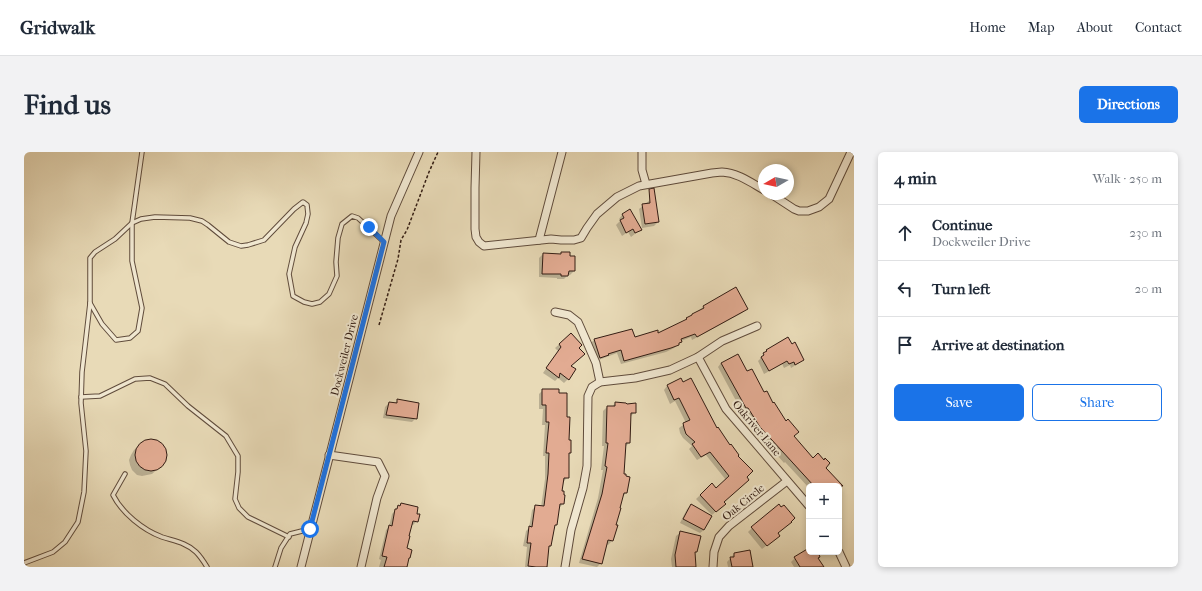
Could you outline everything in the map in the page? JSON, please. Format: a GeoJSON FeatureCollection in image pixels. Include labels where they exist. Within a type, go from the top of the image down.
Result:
{"type":"FeatureCollection","features":[{"type":"Feature","properties":{"kind":"street","name":"Dockweiler Drive"},"geometry":{"type":"LineString","coordinates":[[301,567],[390,216],[419,152]]}},
{"type":"Feature","properties":{"kind":"street"},"geometry":{"type":"LineString","coordinates":[[476,152],[475,229],[476,237],[480,244],[484,246],[551,239],[574,240],[581,238],[591,220],[602,209],[624,193],[646,184],[722,172],[738,176],[758,187]]}},
{"type":"Feature","properties":{"kind":"street"},"geometry":{"type":"LineString","coordinates":[[539,240],[562,152]]}},
{"type":"Feature","properties":{"kind":"street"},"geometry":{"type":"LineString","coordinates":[[642,152],[642,170],[646,184]]}},
{"type":"Feature","properties":{"kind":"street"},"geometry":{"type":"LineString","coordinates":[[780,200],[799,211],[808,211],[819,207],[829,199],[851,152]]}},
{"type":"Feature","properties":{"kind":"street"},"geometry":{"type":"LineString","coordinates":[[555,312],[569,315],[578,322],[596,363],[600,382]]}},
{"type":"Feature","properties":{"kind":"street"},"geometry":{"type":"LineString","coordinates":[[564,567],[571,530],[583,488],[587,466],[588,396],[592,387],[600,382],[635,378],[670,370],[698,357],[722,341],[757,326]]}},
{"type":"Feature","properties":{"kind":"street","name":"Oakriver Lane"},"geometry":{"type":"LineString","coordinates":[[698,357],[726,409],[806,503]]}},
{"type":"Feature","properties":{"kind":"street"},"geometry":{"type":"LineString","coordinates":[[329,455],[378,462],[385,476],[377,498],[361,567]]}},
{"type":"Feature","properties":{"kind":"street","name":"Oak Circle"},"geometry":{"type":"LineString","coordinates":[[713,567],[714,552],[719,538],[729,526],[787,481]]}},
{"type":"Feature","properties":{"kind":"street"},"geometry":{"type":"LineString","coordinates":[[840,555],[846,567]]}},
{"type":"Feature","properties":{"kind":"lane"},"geometry":{"type":"LineString","coordinates":[[90,303],[102,324],[116,340],[130,338],[138,331],[142,308],[132,261],[132,223],[142,152]]}},
{"type":"Feature","properties":{"kind":"lane"},"geometry":{"type":"LineString","coordinates":[[24,563],[53,552],[65,542],[78,522],[84,492],[86,451],[81,397],[83,356],[90,303],[90,258],[95,252],[115,239],[132,223],[141,219],[155,217],[190,218],[202,221],[229,242],[241,246],[248,245],[264,240],[294,208],[303,202],[307,205],[308,214],[306,223],[295,247],[289,274],[293,296],[304,302],[312,304],[320,302],[329,294],[337,276],[336,262],[338,238],[342,224],[346,220],[352,216],[358,218],[384,242]]}},
{"type":"Feature","properties":{"kind":"lane"},"geometry":{"type":"LineString","coordinates":[[81,397],[100,396],[135,379],[150,378],[165,384],[188,406],[226,436],[238,456],[235,499],[239,508],[248,517],[289,537]]}},
{"type":"Feature","properties":{"kind":"lane"},"geometry":{"type":"LineString","coordinates":[[125,474],[113,495],[118,503],[143,528],[162,537],[178,541],[196,551],[207,567]]}},
{"type":"Feature","properties":{"kind":"lane"},"geometry":{"type":"LineString","coordinates":[[275,567],[281,548],[290,534],[310,529]]}},
{"type":"Feature","properties":{"kind":"path"},"geometry":{"type":"LineString","coordinates":[[379,325],[398,259],[401,240],[407,230],[438,152]]}},
{"type":"Feature","properties":{"kind":"building"},"geometry":{"type":"Polygon","coordinates":[[[654,188],[659,222],[645,224],[642,204],[650,203],[649,189],[654,188]]]}},
{"type":"Feature","properties":{"kind":"building"},"geometry":{"type":"Polygon","coordinates":[[[630,209],[642,230],[635,233],[633,229],[626,233],[620,220],[624,218],[622,214],[630,209]]]}},
{"type":"Feature","properties":{"kind":"building"},"geometry":{"type":"Polygon","coordinates":[[[561,252],[570,252],[570,256],[575,256],[575,271],[569,271],[568,276],[561,276],[561,274],[542,274],[543,253],[561,254],[561,252]]]}},
{"type":"Feature","properties":{"kind":"building"},"geometry":{"type":"Polygon","coordinates":[[[736,287],[748,309],[697,337],[695,334],[681,339],[682,342],[679,343],[679,345],[624,361],[621,350],[600,358],[594,339],[632,329],[635,337],[658,330],[658,333],[687,319],[686,318],[692,314],[704,308],[703,306],[736,287]]]}},
{"type":"Feature","properties":{"kind":"building"},"geometry":{"type":"Polygon","coordinates":[[[571,333],[582,345],[579,348],[585,354],[571,366],[576,369],[569,380],[560,373],[559,378],[546,368],[561,347],[559,344],[571,333]]]}},
{"type":"Feature","properties":{"kind":"building"},"geometry":{"type":"Polygon","coordinates":[[[788,337],[792,344],[795,342],[804,360],[795,365],[794,362],[789,364],[787,361],[769,371],[761,357],[764,355],[763,353],[788,337]]]}},
{"type":"Feature","properties":{"kind":"building"},"geometry":{"type":"Polygon","coordinates":[[[738,354],[747,371],[752,369],[764,392],[767,391],[773,403],[774,402],[786,421],[788,419],[799,432],[794,436],[813,458],[818,453],[824,460],[825,458],[830,463],[826,468],[840,483],[811,483],[760,427],[748,408],[746,408],[721,363],[738,354]]]}},
{"type":"Feature","properties":{"kind":"building"},"geometry":{"type":"Polygon","coordinates":[[[681,378],[683,382],[691,378],[717,428],[718,427],[730,445],[731,444],[739,455],[738,456],[753,471],[747,477],[749,480],[724,502],[726,504],[716,512],[700,495],[712,483],[716,488],[729,476],[710,452],[701,457],[692,444],[695,442],[686,434],[683,423],[690,420],[679,398],[674,400],[667,385],[681,378]]]}},
{"type":"Feature","properties":{"kind":"building"},"geometry":{"type":"Polygon","coordinates":[[[542,389],[559,389],[559,393],[567,393],[567,417],[570,417],[569,440],[571,440],[571,453],[569,453],[569,478],[564,478],[562,491],[564,491],[565,495],[564,504],[560,504],[557,525],[555,525],[551,546],[549,546],[547,567],[536,567],[528,566],[531,543],[527,543],[529,526],[532,527],[535,505],[544,506],[548,474],[549,453],[546,453],[549,422],[546,422],[546,405],[542,405],[542,389]]]}},
{"type":"Feature","properties":{"kind":"building"},"geometry":{"type":"Polygon","coordinates":[[[397,399],[419,403],[417,419],[386,415],[389,402],[397,403],[397,399]]]}},
{"type":"Feature","properties":{"kind":"building"},"geometry":{"type":"Polygon","coordinates":[[[615,402],[627,404],[636,403],[636,413],[631,413],[630,443],[626,443],[624,474],[630,477],[627,493],[624,493],[616,525],[618,525],[613,541],[608,540],[602,564],[582,559],[602,494],[607,467],[605,466],[608,443],[606,443],[607,406],[615,406],[615,402]]]}},
{"type":"Feature","properties":{"kind":"building"},"geometry":{"type":"Polygon","coordinates":[[[148,439],[154,439],[164,446],[167,455],[166,461],[160,468],[154,471],[148,471],[138,464],[135,458],[135,452],[142,442],[148,439]]]}},
{"type":"Feature","properties":{"kind":"building"},"geometry":{"type":"Polygon","coordinates":[[[401,503],[418,507],[417,514],[420,514],[418,522],[413,521],[409,536],[407,548],[412,550],[410,558],[407,567],[384,567],[387,557],[382,556],[389,525],[392,526],[395,509],[397,509],[398,505],[400,506],[401,503]]]}},
{"type":"Feature","properties":{"kind":"building"},"geometry":{"type":"Polygon","coordinates":[[[691,504],[712,516],[704,530],[683,519],[691,504]]]}},
{"type":"Feature","properties":{"kind":"building"},"geometry":{"type":"Polygon","coordinates":[[[779,504],[781,507],[784,505],[795,518],[778,533],[780,536],[767,546],[751,527],[779,504]]]}},
{"type":"Feature","properties":{"kind":"building"},"geometry":{"type":"Polygon","coordinates":[[[680,531],[701,536],[697,552],[695,552],[696,567],[676,567],[675,555],[680,531]]]}},
{"type":"Feature","properties":{"kind":"building"},"geometry":{"type":"Polygon","coordinates":[[[750,550],[753,567],[732,567],[730,557],[734,557],[734,553],[750,550]]]}},
{"type":"Feature","properties":{"kind":"building"},"geometry":{"type":"Polygon","coordinates":[[[806,550],[806,555],[819,555],[820,557],[818,558],[824,567],[800,567],[794,557],[806,550]]]}},
{"type":"Feature","properties":{"kind":"route"},"geometry":{"type":"LineString","coordinates":[[310,529],[384,242],[369,227]]}}]}
